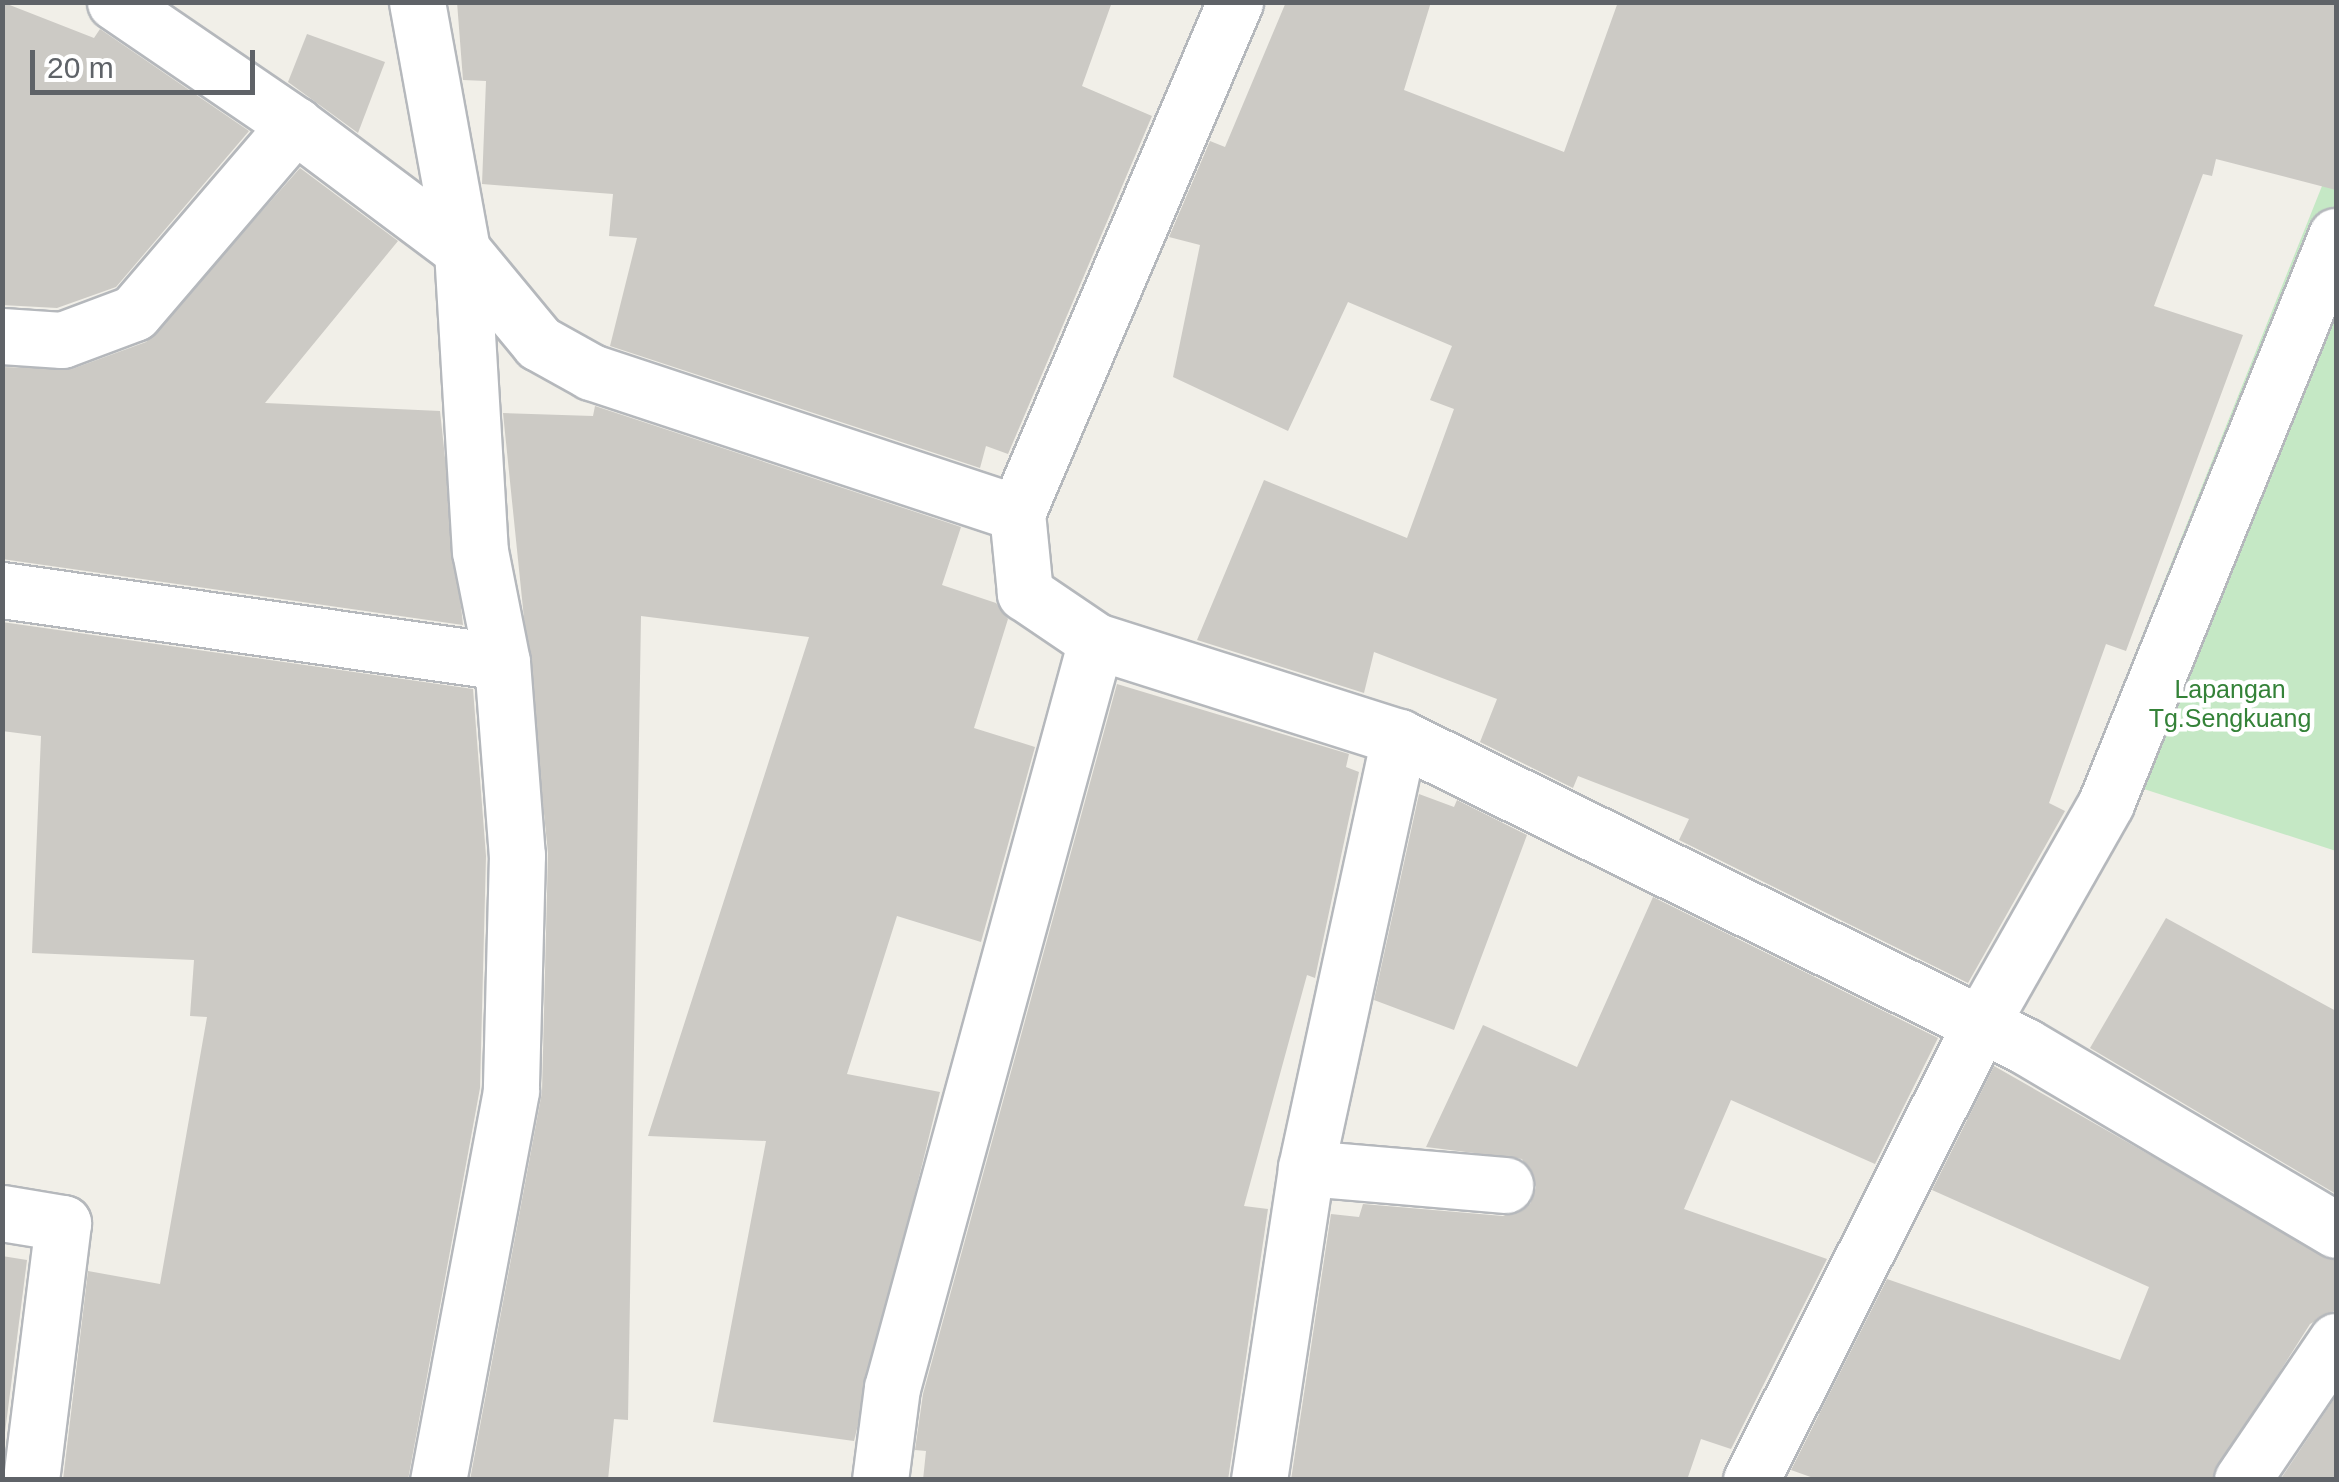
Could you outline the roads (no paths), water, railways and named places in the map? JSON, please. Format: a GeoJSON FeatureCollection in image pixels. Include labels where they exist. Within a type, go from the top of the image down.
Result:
{"type":"FeatureCollection","features":[{"type":"Feature","properties":{"kind":"street"},"geometry":{"type":"LineString","coordinates":[[115,2],[295,125],[462,250],[539,344],[592,372],[1017,514]]}},
{"type":"Feature","properties":{"kind":"street"},"geometry":{"type":"LineString","coordinates":[[417,2],[462,250],[480,551],[502,662],[517,854],[511,1091],[438,1480]]}},
{"type":"Feature","properties":{"kind":"street"},"geometry":{"type":"LineString","coordinates":[[1235,2],[1017,514],[1026,594],[1096,641],[1399,737],[1979,1027],[2336,1230]]}},
{"type":"Feature","properties":{"kind":"street"},"geometry":{"type":"LineString","coordinates":[[2,336],[62,340],[134,314],[295,125]]}},
{"type":"Feature","properties":{"kind":"street"},"geometry":{"type":"LineString","coordinates":[[1751,1480],[1979,1027],[2106,803],[2336,236]]}},
{"type":"Feature","properties":{"kind":"street"},"geometry":{"type":"LineString","coordinates":[[2,590],[502,662]]}},
{"type":"Feature","properties":{"kind":"street"},"geometry":{"type":"LineString","coordinates":[[880,1480],[892,1388],[1096,641]]}},
{"type":"Feature","properties":{"kind":"street"},"geometry":{"type":"LineString","coordinates":[[1259,1480],[1306,1168],[1399,737]]}},
{"type":"Feature","properties":{"kind":"street"},"geometry":{"type":"LineString","coordinates":[[1306,1168],[1505,1184]]}},
{"type":"Feature","properties":{"kind":"street"},"geometry":{"type":"LineString","coordinates":[[2,1213],[63,1223],[31,1480]]}},
{"type":"Feature","properties":{"kind":"street"},"geometry":{"type":"LineString","coordinates":[[2242,1480],[2336,1341]]}},
{"type":"Feature","properties":{"kind":"park label","name":"Lapangan Tg.Sengkuang"},"geometry":{"type":"Point","coordinates":[2230,704]}}]}
